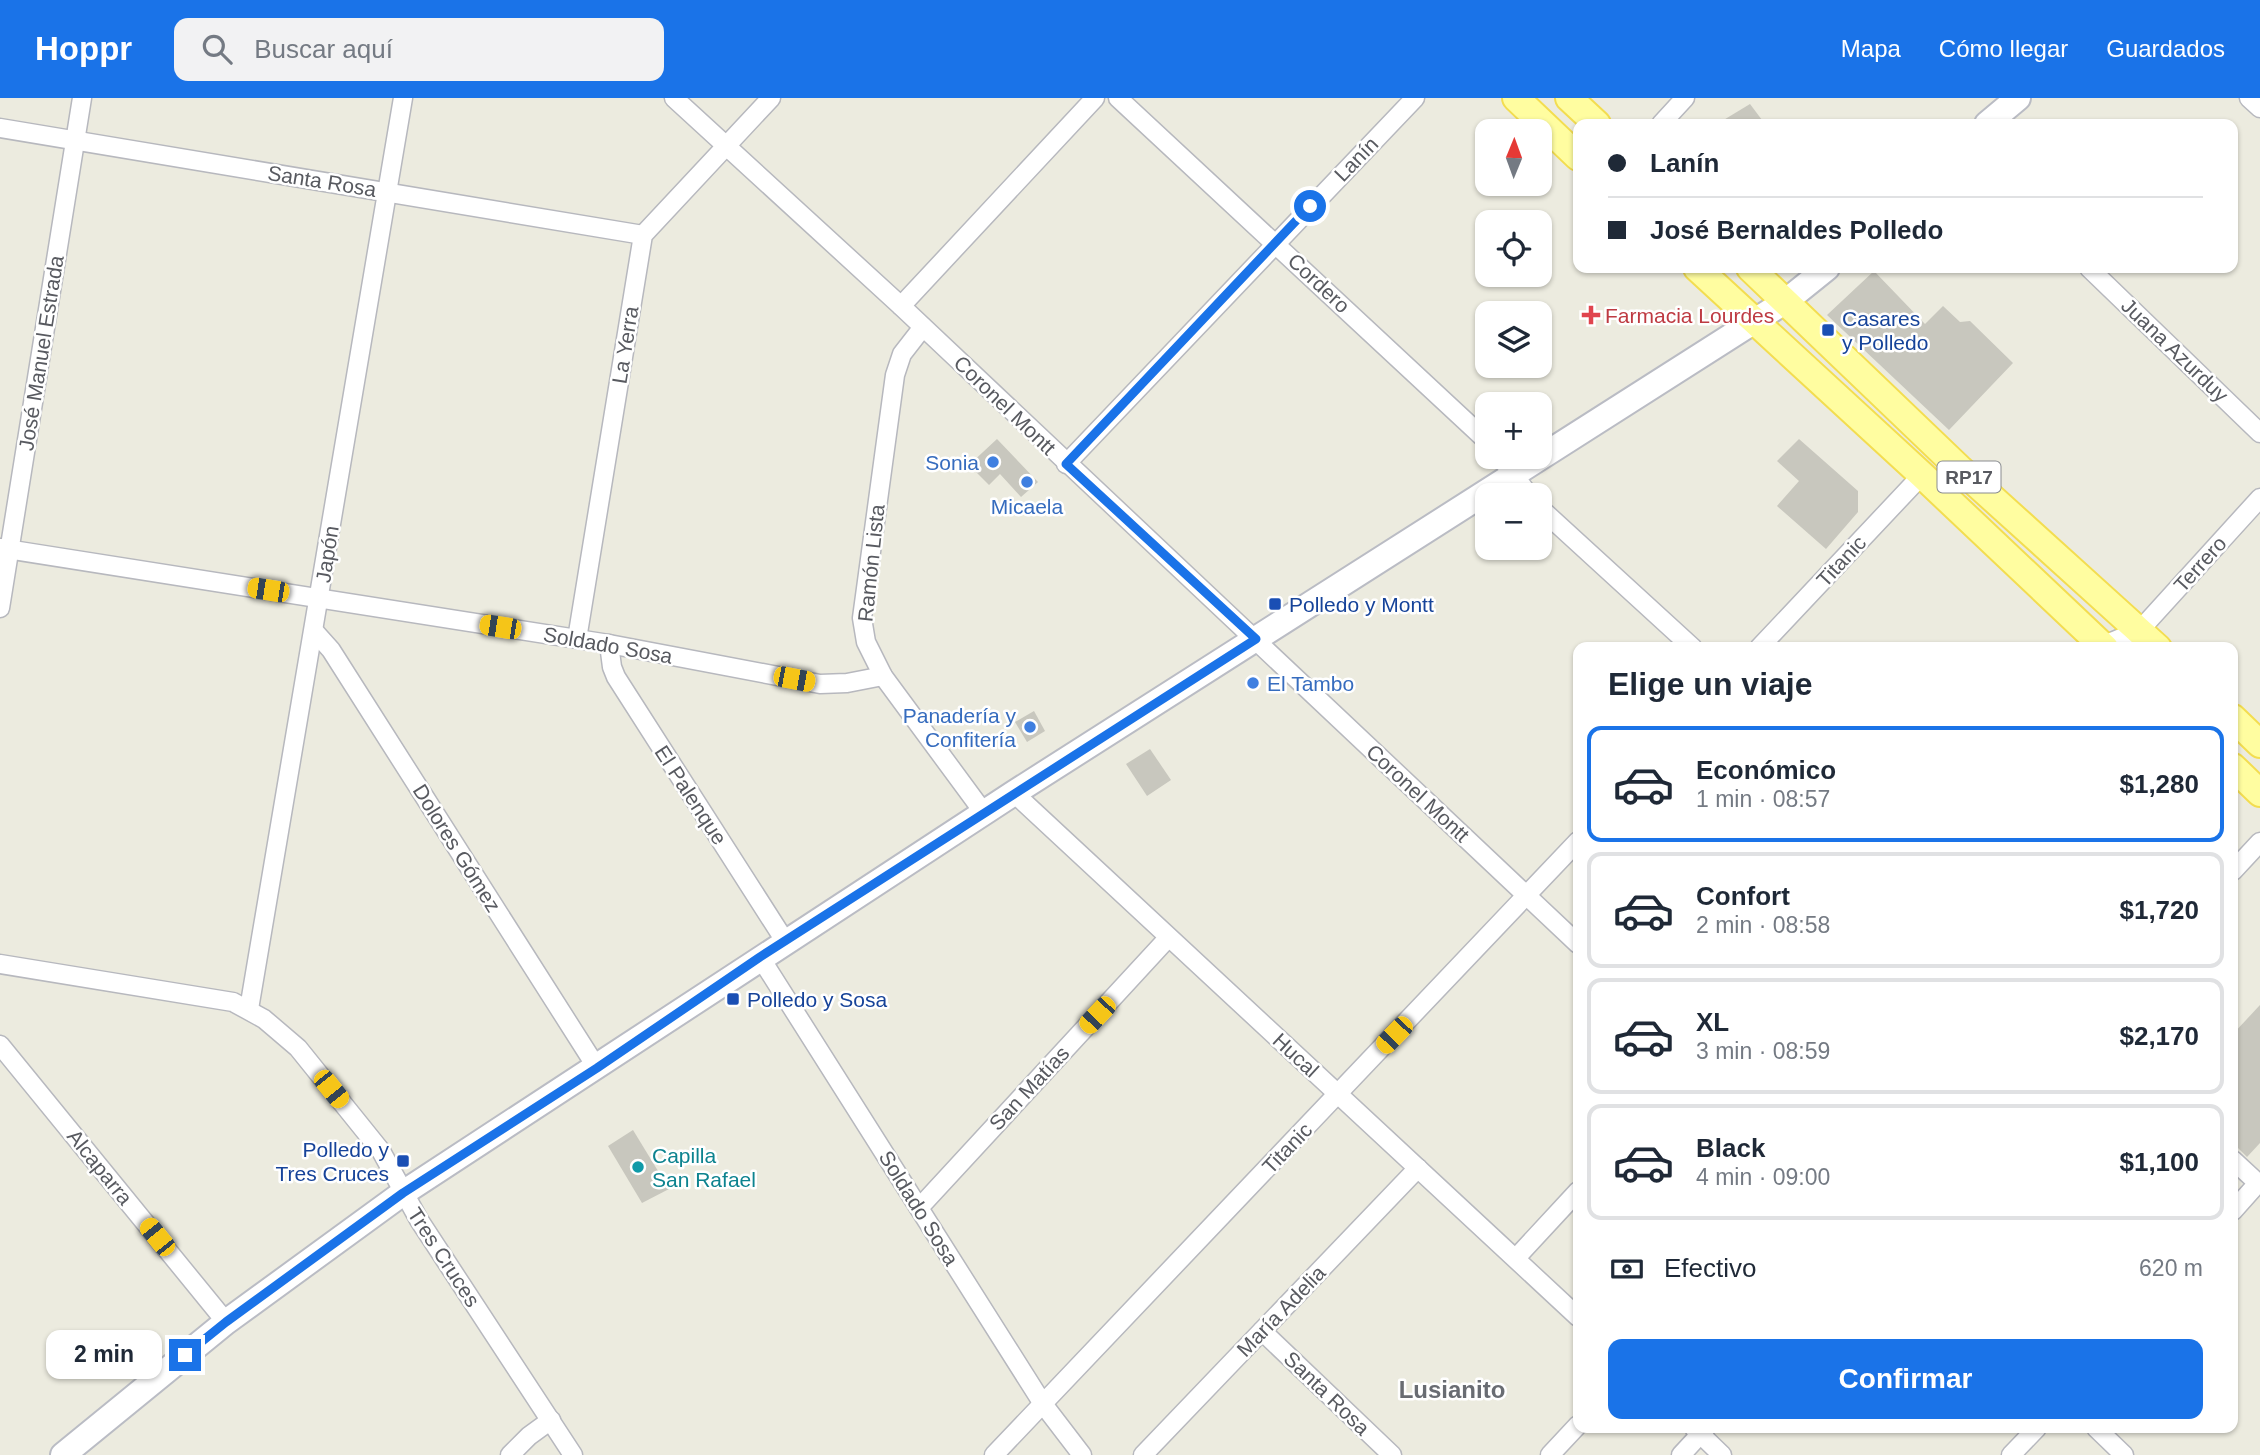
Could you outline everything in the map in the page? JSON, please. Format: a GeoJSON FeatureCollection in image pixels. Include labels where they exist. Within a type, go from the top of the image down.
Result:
{"type":"FeatureCollection","features":[{"type":"Feature","properties":{"kind":"main road"},"geometry":{"type":"LineString","coordinates":[[1516,98],[1573,152]]}},
{"type":"Feature","properties":{"kind":"main road"},"geometry":{"type":"LineString","coordinates":[[1569,98],[1592,119]]}},
{"type":"Feature","properties":{"kind":"main road"},"geometry":{"type":"LineString","coordinates":[[1993,119],[2018,98]]}},
{"type":"Feature","properties":{"kind":"main road","name":"RP17"},"geometry":{"type":"LineString","coordinates":[[1701,273],[1922,475],[2097,642]]}},
{"type":"Feature","properties":{"kind":"main road","name":"RP17"},"geometry":{"type":"LineString","coordinates":[[1755,273],[1959,468],[2149,639]]}},
{"type":"Feature","properties":{"kind":"main road"},"geometry":{"type":"LineString","coordinates":[[1552,439],[1754,321],[1786,301],[1821,273]]}},
{"type":"Feature","properties":{"kind":"main road"},"geometry":{"type":"LineString","coordinates":[[63,1455],[226,1322],[403,1193],[597,1068],[760,957],[1256,639],[1502,469]]}},
{"type":"Feature","properties":{"kind":"main road"},"geometry":{"type":"LineString","coordinates":[[2238,723],[2260,744]]}},
{"type":"Feature","properties":{"kind":"main road"},"geometry":{"type":"LineString","coordinates":[[2238,772],[2260,793]]}},
{"type":"Feature","properties":{"kind":"street","name":"José Manuel Estrada"},"geometry":{"type":"LineString","coordinates":[[0,608],[5,549],[82,98]]}},
{"type":"Feature","properties":{"kind":"street","name":"Japón"},"geometry":{"type":"LineString","coordinates":[[249,1009],[403,98]]}},
{"type":"Feature","properties":{"kind":"street","name":"Coronel Montt"},"geometry":{"type":"LineString","coordinates":[[674,98],[901,306],[1573,939]]}},
{"type":"Feature","properties":{"kind":"street"},"geometry":{"type":"LineString","coordinates":[[643,235],[771,98]]}},
{"type":"Feature","properties":{"kind":"street"},"geometry":{"type":"LineString","coordinates":[[901,306],[1095,98]]}},
{"type":"Feature","properties":{"kind":"street","name":"Cordero"},"geometry":{"type":"LineString","coordinates":[[1118,98],[1475,430]]}},
{"type":"Feature","properties":{"kind":"street","name":"Lanín"},"geometry":{"type":"LineString","coordinates":[[1066,464],[1415,98]]}},
{"type":"Feature","properties":{"kind":"street"},"geometry":{"type":"LineString","coordinates":[[1666,119],[1685,98]]}},
{"type":"Feature","properties":{"kind":"street"},"geometry":{"type":"LineString","coordinates":[[2249,98],[2260,108]]}},
{"type":"Feature","properties":{"kind":"street","name":"Santa Rosa"},"geometry":{"type":"LineString","coordinates":[[0,128],[643,235]]}},
{"type":"Feature","properties":{"kind":"street","name":"La Yerra"},"geometry":{"type":"LineString","coordinates":[[577,639],[643,235]]}},
{"type":"Feature","properties":{"kind":"street","name":"Juana Azurduy"},"geometry":{"type":"LineString","coordinates":[[2094,273],[2260,433]]}},
{"type":"Feature","properties":{"kind":"street","name":"Ramón Lista"},"geometry":{"type":"LineString","coordinates":[[923,327],[902,354],[895,376],[862,618],[866,642],[883,676],[984,813]]}},
{"type":"Feature","properties":{"kind":"street"},"geometry":{"type":"LineString","coordinates":[[1508,469],[1519,483]]}},
{"type":"Feature","properties":{"kind":"street","name":"Titanic"},"geometry":{"type":"LineString","coordinates":[[1765,642],[1922,475]]}},
{"type":"Feature","properties":{"kind":"street","name":"Terrero"},"geometry":{"type":"LineString","coordinates":[[2149,639],[2260,498]]}},
{"type":"Feature","properties":{"kind":"street"},"geometry":{"type":"LineString","coordinates":[[1552,519],[1686,642]]}},
{"type":"Feature","properties":{"kind":"street","name":"Soldado Sosa"},"geometry":{"type":"LineString","coordinates":[[5,549],[609,644],[820,684],[848,683],[883,676]]}},
{"type":"Feature","properties":{"kind":"street","name":"Dolores Gómez"},"geometry":{"type":"LineString","coordinates":[[314,631],[331,650],[597,1068]]}},
{"type":"Feature","properties":{"kind":"street"},"geometry":{"type":"LineString","coordinates":[[2128,642],[2149,639]]}},
{"type":"Feature","properties":{"kind":"street","name":"El Palenque"},"geometry":{"type":"LineString","coordinates":[[609,644],[611,667],[616,677],[785,941]]}},
{"type":"Feature","properties":{"kind":"street","name":"Hucal"},"geometry":{"type":"LineString","coordinates":[[1014,793],[1573,1312]]}},
{"type":"Feature","properties":{"kind":"street"},"geometry":{"type":"LineString","coordinates":[[2238,866],[2260,842]]}},
{"type":"Feature","properties":{"kind":"street","name":"Titanic"},"geometry":{"type":"LineString","coordinates":[[995,1455],[1573,846]]}},
{"type":"Feature","properties":{"kind":"street","name":"San Matías"},"geometry":{"type":"LineString","coordinates":[[919,1208],[1168,937]]}},
{"type":"Feature","properties":{"kind":"street","name":"Soldado Sosa"},"geometry":{"type":"LineString","coordinates":[[760,957],[1043,1404],[1082,1455]]}},
{"type":"Feature","properties":{"kind":"street","name":"Tres Cruces"},"geometry":{"type":"LineString","coordinates":[[0,964],[233,1002],[249,1009],[298,1048],[385,1157],[403,1193],[573,1455]]}},
{"type":"Feature","properties":{"kind":"street","name":"Alcaparra"},"geometry":{"type":"LineString","coordinates":[[0,1045],[226,1322]]}},
{"type":"Feature","properties":{"kind":"street"},"geometry":{"type":"LineString","coordinates":[[2238,1165],[2259,1184],[2238,1206]]}},
{"type":"Feature","properties":{"kind":"street","name":"María Adelia"},"geometry":{"type":"LineString","coordinates":[[1143,1455],[1419,1168]]}},
{"type":"Feature","properties":{"kind":"street"},"geometry":{"type":"LineString","coordinates":[[1516,1258],[1573,1196]]}},
{"type":"Feature","properties":{"kind":"street","name":"Santa Rosa"},"geometry":{"type":"LineString","coordinates":[[1262,1331],[1392,1455]]}},
{"type":"Feature","properties":{"kind":"street"},"geometry":{"type":"LineString","coordinates":[[510,1455],[528,1436],[551,1420]]}},
{"type":"Feature","properties":{"kind":"street"},"geometry":{"type":"LineString","coordinates":[[1549,1455],[1573,1430]]}},
{"type":"Feature","properties":{"kind":"street"},"geometry":{"type":"LineString","coordinates":[[1681,1455],[1698,1433]]}},
{"type":"Feature","properties":{"kind":"street"},"geometry":{"type":"LineString","coordinates":[[1703,1433],[1722,1455]]}},
{"type":"Feature","properties":{"kind":"street"},"geometry":{"type":"LineString","coordinates":[[2011,1455],[2032,1433]]}},
{"type":"Feature","properties":{"kind":"street"},"geometry":{"type":"LineString","coordinates":[[2101,1433],[2124,1455]]}},
{"type":"Feature","properties":{"kind":"building"},"geometry":{"type":"Polygon","coordinates":[[[1750,104],[1761,119],[1725,119],[1750,104]]]}},
{"type":"Feature","properties":{"kind":"building"},"geometry":{"type":"Polygon","coordinates":[[[1872,273],[1876,273],[1925,324],[1943,306],[1960,322],[1970,321],[2013,363],[1949,430],[1827,315],[1872,273]]]}},
{"type":"Feature","properties":{"kind":"building","name":"Sonia"},"geometry":{"type":"Polygon","coordinates":[[[997,439],[1038,482],[1021,497],[1000,474],[989,485],[969,465],[997,439]]]}},
{"type":"Feature","properties":{"kind":"building"},"geometry":{"type":"Polygon","coordinates":[[[1799,439],[1858,491],[1858,512],[1826,549],[1777,506],[1799,481],[1777,461],[1799,439]]]}},
{"type":"Feature","properties":{"kind":"building","name":"Panadería y Confitería"},"geometry":{"type":"Polygon","coordinates":[[[1034,711],[1045,731],[1027,742],[1015,722],[1034,711]]]}},
{"type":"Feature","properties":{"kind":"building"},"geometry":{"type":"Polygon","coordinates":[[[1150,749],[1171,780],[1147,796],[1126,764],[1150,749]]]}},
{"type":"Feature","properties":{"kind":"building"},"geometry":{"type":"Polygon","coordinates":[[[2260,1005],[2260,1143],[2247,1157],[2238,1148],[2238,1029],[2260,1005]]]}},
{"type":"Feature","properties":{"kind":"building","name":"Capilla San Rafael"},"geometry":{"type":"Polygon","coordinates":[[[633,1130],[669,1189],[642,1203],[608,1146],[633,1130]]]}},
{"type":"Feature","properties":{"kind":"place","name":"Farmacia Lourdes"},"geometry":{"type":"Point","coordinates":[1591,315]}},
{"type":"Feature","properties":{"kind":"place","name":"Casares y Polledo"},"geometry":{"type":"Point","coordinates":[1828,330]}},
{"type":"Feature","properties":{"kind":"place","name":"Sonia"},"geometry":{"type":"Point","coordinates":[993,462]}},
{"type":"Feature","properties":{"kind":"place","name":"Micaela"},"geometry":{"type":"Point","coordinates":[1027,482]}},
{"type":"Feature","properties":{"kind":"place","name":"Polledo y Montt"},"geometry":{"type":"Point","coordinates":[1275,604]}},
{"type":"Feature","properties":{"kind":"place","name":"El Tambo"},"geometry":{"type":"Point","coordinates":[1253,683]}},
{"type":"Feature","properties":{"kind":"place","name":"Panadería y Confitería"},"geometry":{"type":"Point","coordinates":[1030,727]}},
{"type":"Feature","properties":{"kind":"place","name":"Polledo y Sosa"},"geometry":{"type":"Point","coordinates":[733,999]}},
{"type":"Feature","properties":{"kind":"place","name":"Polledo y Tres Cruces"},"geometry":{"type":"Point","coordinates":[403,1161]}},
{"type":"Feature","properties":{"kind":"place","name":"Capilla San Rafael"},"geometry":{"type":"Point","coordinates":[638,1167]}},
{"type":"Feature","properties":{"kind":"district","name":"Lusianito"},"geometry":{"type":"Point","coordinates":[1452,1389]}},
{"type":"Feature","properties":{"kind":"route"},"geometry":{"type":"LineString","coordinates":[[185,1355],[403,1193],[597,1068],[760,957],[1256,639],[1066,464],[1310,206]]}}]}
